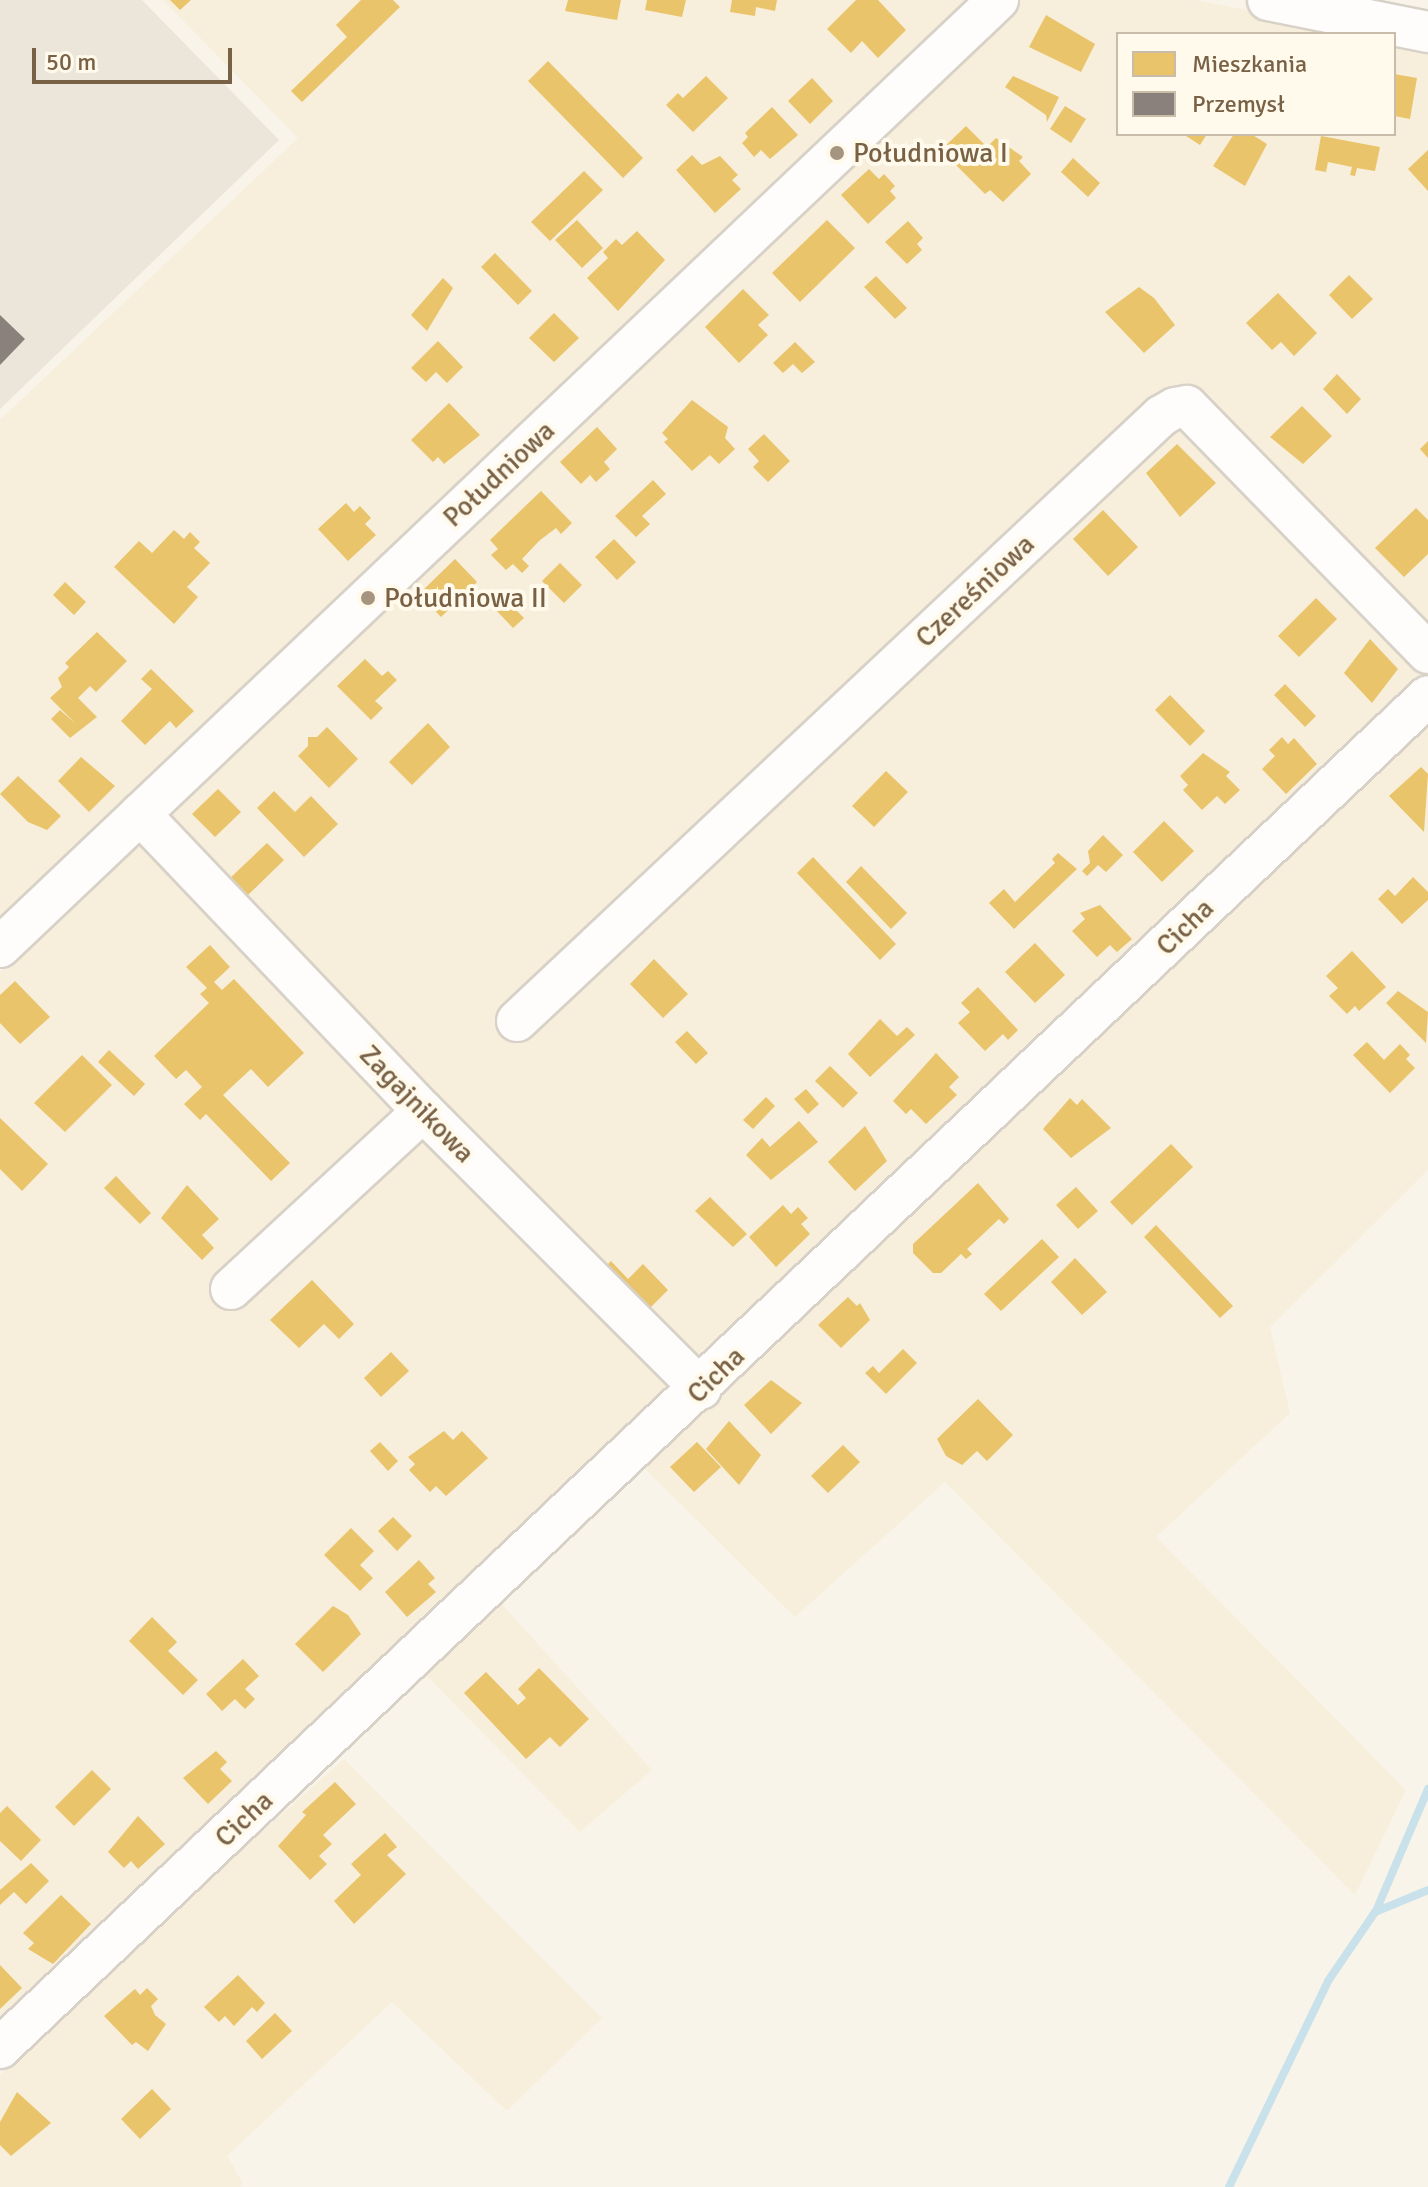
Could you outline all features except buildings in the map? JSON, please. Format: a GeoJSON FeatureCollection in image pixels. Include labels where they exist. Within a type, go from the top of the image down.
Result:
{"type":"FeatureCollection","features":[{"type":"Feature","properties":{"kind":"street","name":"Południowa"},"geometry":{"type":"LineString","coordinates":[[0,947],[998,0]]}},
{"type":"Feature","properties":{"kind":"street"},"geometry":{"type":"LineString","coordinates":[[1268,0],[1428,32]]}},
{"type":"Feature","properties":{"kind":"street","name":"Czereśniowa"},"geometry":{"type":"LineString","coordinates":[[517,1021],[1149,427],[1175,408],[1187,406],[1428,653]]}},
{"type":"Feature","properties":{"kind":"street","name":"Cicha"},"geometry":{"type":"LineString","coordinates":[[0,2048],[701,1389],[1428,696]]}},
{"type":"Feature","properties":{"kind":"street","name":"Zagajnikowa"},"geometry":{"type":"LineString","coordinates":[[140,814],[423,1111],[701,1389]]}},
{"type":"Feature","properties":{"kind":"street"},"geometry":{"type":"LineString","coordinates":[[231,1289],[423,1111]]}},
{"type":"Feature","properties":{"kind":"shaded area"},"geometry":{"type":"Polygon","coordinates":[[[0,0],[142,0],[279,140],[0,409],[0,0]]]}},
{"type":"Feature","properties":{"kind":"shaded area"},"geometry":{"type":"Polygon","coordinates":[[[163,0],[972,0],[0,917],[0,420],[298,138],[163,0]]]}},
{"type":"Feature","properties":{"kind":"shaded area"},"geometry":{"type":"Polygon","coordinates":[[[1015,0],[1195,0],[1363,32],[1116,32],[1116,136],[1396,136],[1396,38],[1428,44],[1428,635],[1179,414],[1428,661],[1428,684],[697,1374],[157,817],[1015,0]]]}},
{"type":"Feature","properties":{"kind":"shaded area"},"geometry":{"type":"Polygon","coordinates":[[[1428,720],[1428,1170],[1270,1327],[1290,1413],[1156,1537],[1406,1790],[1355,1895],[945,1482],[795,1617],[642,1466],[1428,720]]]}},
{"type":"Feature","properties":{"kind":"shaded area"},"geometry":{"type":"Polygon","coordinates":[[[144,835],[688,1385],[0,2030],[0,972],[144,835]]]}},
{"type":"Feature","properties":{"kind":"shaded area"},"geometry":{"type":"Polygon","coordinates":[[[499,1601],[652,1770],[580,1832],[425,1674],[499,1601]]]}},
{"type":"Feature","properties":{"kind":"shaded area"},"geometry":{"type":"Polygon","coordinates":[[[344,1759],[602,2018],[507,2111],[392,2002],[227,2156],[243,2183],[240,2187],[0,2187],[0,2075],[152,1929],[344,1759]]]}},
{"type":"Feature","properties":{"kind":"waterway"},"geometry":{"type":"LineString","coordinates":[[1376,1911],[1428,1789]]}},
{"type":"Feature","properties":{"kind":"waterway"},"geometry":{"type":"LineString","coordinates":[[1229,2187],[1328,1981],[1375,1912],[1428,1890]]}},
{"type":"Feature","properties":{"kind":"place","name":"Południowa I"},"geometry":{"type":"Point","coordinates":[837,153]}},
{"type":"Feature","properties":{"kind":"place","name":"Południowa II"},"geometry":{"type":"Point","coordinates":[368,598]}}]}
